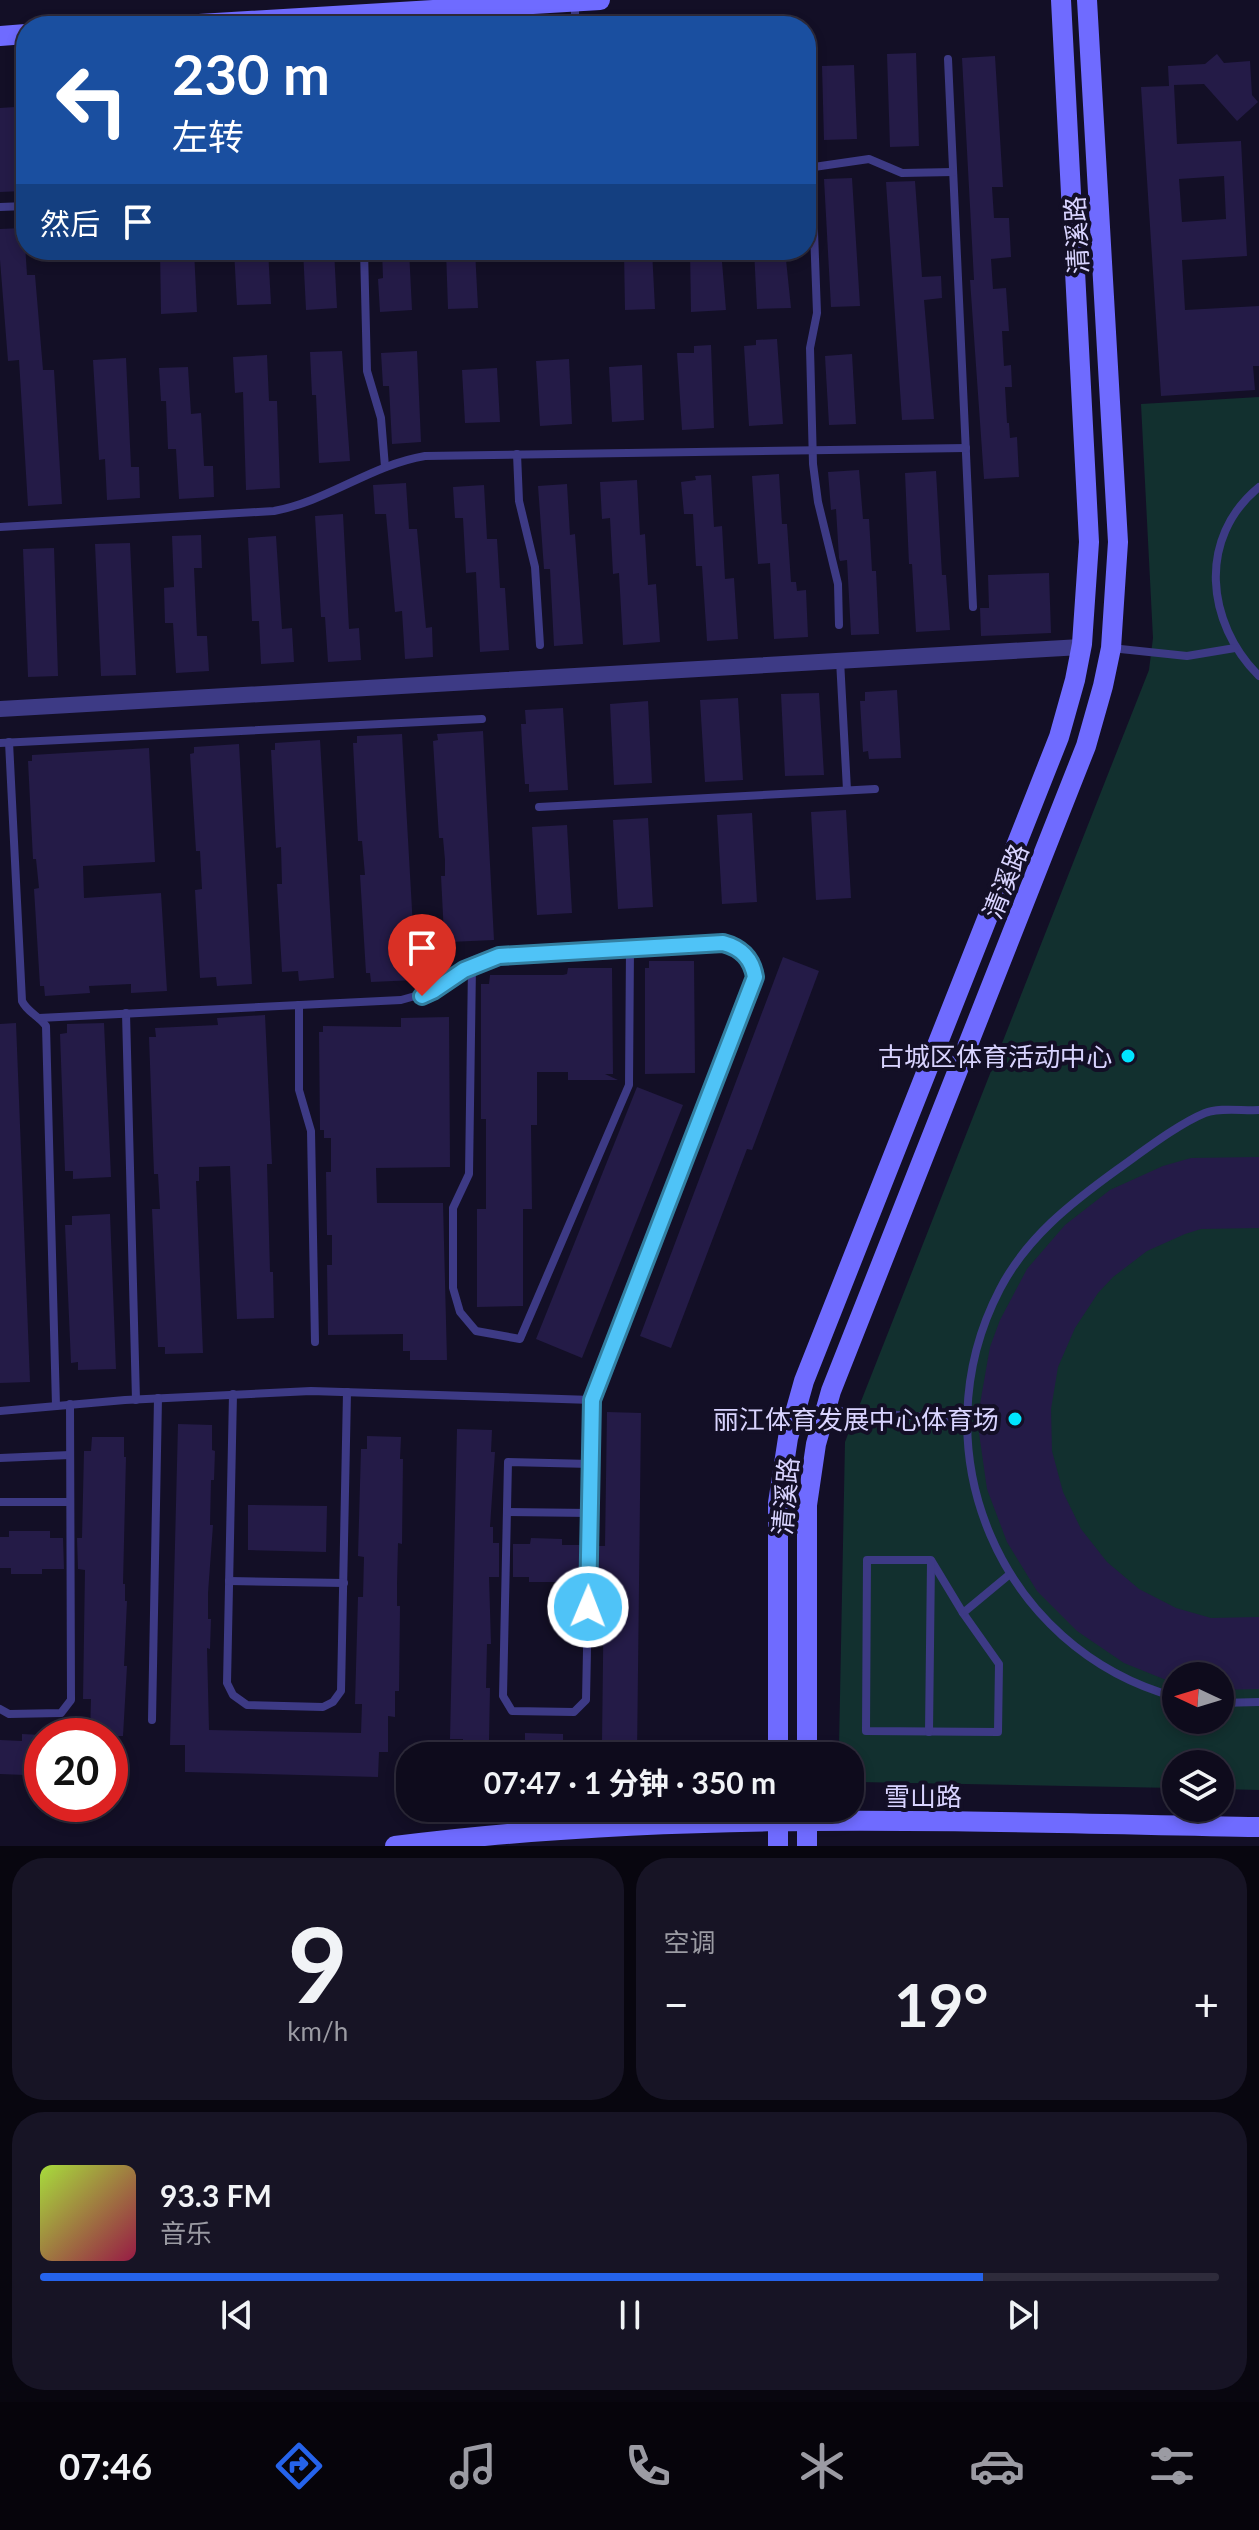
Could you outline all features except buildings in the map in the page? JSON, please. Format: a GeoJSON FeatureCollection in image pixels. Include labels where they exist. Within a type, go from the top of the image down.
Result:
{"type":"FeatureCollection","features":[{"type":"Feature","properties":{"kind":"street"},"geometry":{"type":"LineString","coordinates":[[330,16],[600,0]]}},
{"type":"Feature","properties":{"kind":"street","name":"清溪路"},"geometry":{"type":"LineString","coordinates":[[778,1742],[778,1503],[795,1410],[1059,737],[1081,647],[1089,542],[1061,0]]}},
{"type":"Feature","properties":{"kind":"street","name":"清溪路"},"geometry":{"type":"LineString","coordinates":[[807,1742],[807,1505],[813,1460],[825,1410],[1086,746],[1111,648],[1118,542],[1087,0]]}},
{"type":"Feature","properties":{"kind":"street"},"geometry":{"type":"LineString","coordinates":[[0,709],[1081,647]]}},
{"type":"Feature","properties":{"kind":"street","name":"雪山路"},"geometry":{"type":"LineString","coordinates":[[864,1817],[1259,1827]]}},
{"type":"Feature","properties":{"kind":"street","name":"雪山路"},"geometry":{"type":"LineString","coordinates":[[395,1846],[688,1822]]}},
{"type":"Feature","properties":{"kind":"street"},"geometry":{"type":"LineString","coordinates":[[778,1822],[778,1846]]}},
{"type":"Feature","properties":{"kind":"street"},"geometry":{"type":"LineString","coordinates":[[807,1822],[807,1846]]}},
{"type":"Feature","properties":{"kind":"lane"},"geometry":{"type":"LineString","coordinates":[[948,59],[973,607]]}},
{"type":"Feature","properties":{"kind":"lane"},"geometry":{"type":"LineString","coordinates":[[816,167],[869,159],[902,173],[953,172]]}},
{"type":"Feature","properties":{"kind":"lane"},"geometry":{"type":"LineString","coordinates":[[364,260],[367,371],[381,418],[385,467]]}},
{"type":"Feature","properties":{"kind":"lane"},"geometry":{"type":"LineString","coordinates":[[814,260],[817,313],[810,348],[812,450],[818,502],[838,584],[839,625]]}},
{"type":"Feature","properties":{"kind":"lane"},"geometry":{"type":"LineString","coordinates":[[0,527],[274,511],[311,502],[385,467],[425,456],[966,448]]}},
{"type":"Feature","properties":{"kind":"lane"},"geometry":{"type":"LineString","coordinates":[[517,454],[519,501],[535,567],[540,645]]}},
{"type":"Feature","properties":{"kind":"lane"},"geometry":{"type":"LineString","coordinates":[[1259,487],[1240,507],[1230,524],[1217,562],[1217,603],[1223,624],[1235,648],[1259,676]]}},
{"type":"Feature","properties":{"kind":"lane"},"geometry":{"type":"LineString","coordinates":[[1111,648],[1187,656],[1235,648]]}},
{"type":"Feature","properties":{"kind":"lane"},"geometry":{"type":"LineString","coordinates":[[840,660],[847,790]]}},
{"type":"Feature","properties":{"kind":"lane"},"geometry":{"type":"LineString","coordinates":[[56,1406],[46,1026],[22,1001],[5,742],[482,719]]}},
{"type":"Feature","properties":{"kind":"lane"},"geometry":{"type":"LineString","coordinates":[[539,807],[875,789]]}},
{"type":"Feature","properties":{"kind":"lane"},"geometry":{"type":"LineString","coordinates":[[39,1018],[401,1000],[422,996],[472,966],[499,956],[723,943],[742,951],[755,977],[592,1400],[591,1464],[586,1700],[574,1712],[512,1711],[503,1696],[508,1462],[591,1464]]}},
{"type":"Feature","properties":{"kind":"lane"},"geometry":{"type":"LineString","coordinates":[[472,966],[469,1174],[453,1208],[453,1288],[460,1312],[476,1331],[520,1339],[629,1085],[630,948]]}},
{"type":"Feature","properties":{"kind":"lane"},"geometry":{"type":"LineString","coordinates":[[299,1005],[299,1090],[311,1131],[315,1342]]}},
{"type":"Feature","properties":{"kind":"lane"},"geometry":{"type":"LineString","coordinates":[[126,1013],[136,1400]]}},
{"type":"Feature","properties":{"kind":"lane"},"geometry":{"type":"LineString","coordinates":[[1162,1692],[1131,1681],[1092,1659],[1046,1621],[1010,1574],[989,1535],[969,1463],[967,1420],[971,1373],[988,1314],[1017,1261],[1056,1216],[1129,1161],[1207,1112],[1259,1110]]}},
{"type":"Feature","properties":{"kind":"lane"},"geometry":{"type":"LineString","coordinates":[[0,1411],[233,1394],[347,1392],[592,1400]]}},
{"type":"Feature","properties":{"kind":"lane"},"geometry":{"type":"LineString","coordinates":[[233,1394],[227,1683],[233,1695],[247,1705],[323,1707],[333,1702],[341,1691],[347,1392]]}},
{"type":"Feature","properties":{"kind":"lane"},"geometry":{"type":"LineString","coordinates":[[152,1720],[158,1398]]}},
{"type":"Feature","properties":{"kind":"lane"},"geometry":{"type":"LineString","coordinates":[[0,1709],[9,1714],[61,1713],[71,1700],[70,1404]]}},
{"type":"Feature","properties":{"kind":"lane"},"geometry":{"type":"LineString","coordinates":[[825,1410],[967,1420]]}},
{"type":"Feature","properties":{"kind":"lane"},"geometry":{"type":"LineString","coordinates":[[0,1458],[70,1455]]}},
{"type":"Feature","properties":{"kind":"lane"},"geometry":{"type":"LineString","coordinates":[[0,1502],[70,1502]]}},
{"type":"Feature","properties":{"kind":"lane"},"geometry":{"type":"LineString","coordinates":[[507,1512],[590,1513]]}},
{"type":"Feature","properties":{"kind":"lane"},"geometry":{"type":"LineString","coordinates":[[867,1560],[931,1560],[999,1664],[998,1732],[866,1731],[867,1560]]}},
{"type":"Feature","properties":{"kind":"lane"},"geometry":{"type":"LineString","coordinates":[[929,1732],[931,1560]]}},
{"type":"Feature","properties":{"kind":"lane"},"geometry":{"type":"LineString","coordinates":[[963,1613],[1010,1574]]}},
{"type":"Feature","properties":{"kind":"lane"},"geometry":{"type":"LineString","coordinates":[[229,1581],[344,1583]]}},
{"type":"Feature","properties":{"kind":"lane"},"geometry":{"type":"LineString","coordinates":[[1234,1703],[1259,1702]]}},
{"type":"Feature","properties":{"kind":"green space","name":"古城区体育活动中心"},"geometry":{"type":"Polygon","coordinates":[[[1259,397],[1259,1790],[1234,1789],[1234,1750],[1162,1750],[1162,1788],[864,1782],[864,1742],[839,1742],[845,1442],[1149,670],[1153,638],[1141,404],[1259,397]]]}},
{"type":"Feature","properties":{"kind":"place","name":"古城区体育活动中心"},"geometry":{"type":"Point","coordinates":[1128,1056]}},
{"type":"Feature","properties":{"kind":"place","name":"丽江体育发展中心体育场"},"geometry":{"type":"Point","coordinates":[1015,1419]}},
{"type":"Feature","properties":{"kind":"route"},"geometry":{"type":"LineString","coordinates":[[422,996],[464,970],[499,956],[723,943],[742,951],[753,968],[755,977],[592,1400],[588,1607]]}}]}
